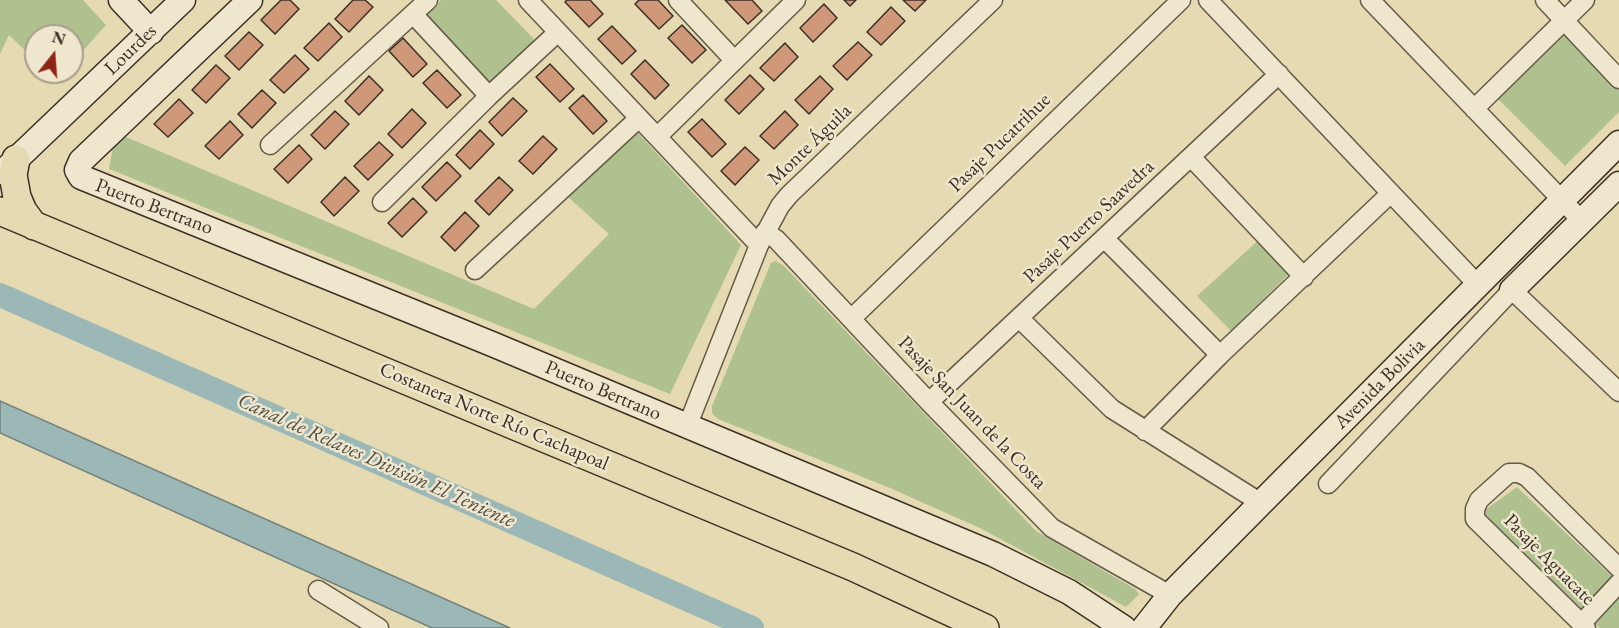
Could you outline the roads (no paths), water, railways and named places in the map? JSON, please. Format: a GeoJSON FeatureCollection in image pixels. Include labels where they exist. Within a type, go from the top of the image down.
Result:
{"type":"FeatureCollection","features":[{"type":"Feature","properties":{"kind":"main road"},"geometry":{"type":"LineString","coordinates":[[5,166],[13,175],[23,211],[34,226]]}},
{"type":"Feature","properties":{"kind":"main road","name":"Costanera Norte Río Cachapoal"},"geometry":{"type":"LineString","coordinates":[[0,212],[842,563],[985,628]]}},
{"type":"Feature","properties":{"kind":"street"},"geometry":{"type":"LineString","coordinates":[[121,0],[151,32]]}},
{"type":"Feature","properties":{"kind":"street","name":"Lourdes"},"geometry":{"type":"LineString","coordinates":[[5,166],[183,0]]}},
{"type":"Feature","properties":{"kind":"street","name":"Puerto Bertrano"},"geometry":{"type":"LineString","coordinates":[[250,0],[81,161],[78,170],[81,177],[88,182],[266,251],[993,554],[1069,592],[1124,628]]}},
{"type":"Feature","properties":{"kind":"street"},"geometry":{"type":"LineString","coordinates":[[270,145],[428,0]]}},
{"type":"Feature","properties":{"kind":"street","name":"Pasaje San Juan de la Costa"},"geometry":{"type":"LineString","coordinates":[[528,0],[657,137],[762,238],[776,239],[929,402],[1052,528],[1170,596]]}},
{"type":"Feature","properties":{"kind":"street"},"geometry":{"type":"LineString","coordinates":[[678,0],[734,60]]}},
{"type":"Feature","properties":{"kind":"street"},"geometry":{"type":"LineString","coordinates":[[657,137],[796,0]]}},
{"type":"Feature","properties":{"kind":"street","name":"Monte Águila"},"geometry":{"type":"LineString","coordinates":[[687,427],[762,238],[773,216],[789,195],[993,0]]}},
{"type":"Feature","properties":{"kind":"street","name":"Pasaje Pucatrihue"},"geometry":{"type":"LineString","coordinates":[[851,318],[1181,0]]}},
{"type":"Feature","properties":{"kind":"street"},"geometry":{"type":"LineString","coordinates":[[1208,0],[1478,285]]}},
{"type":"Feature","properties":{"kind":"street"},"geometry":{"type":"LineString","coordinates":[[1370,0],[1582,221]]}},
{"type":"Feature","properties":{"kind":"street"},"geometry":{"type":"LineString","coordinates":[[1545,0],[1619,79]]}},
{"type":"Feature","properties":{"kind":"street"},"geometry":{"type":"LineString","coordinates":[[1474,109],[1585,0]]}},
{"type":"Feature","properties":{"kind":"street"},"geometry":{"type":"LineString","coordinates":[[413,14],[489,96]]}},
{"type":"Feature","properties":{"kind":"street"},"geometry":{"type":"LineString","coordinates":[[382,202],[489,96],[558,32]]}},
{"type":"Feature","properties":{"kind":"street","name":"Pasaje Puerto Saavedra"},"geometry":{"type":"LineString","coordinates":[[929,402],[1279,75]]}},
{"type":"Feature","properties":{"kind":"street"},"geometry":{"type":"LineString","coordinates":[[475,270],[639,118]]}},
{"type":"Feature","properties":{"kind":"street","name":"Avenida Bolivia"},"geometry":{"type":"LineString","coordinates":[[1143,628],[1170,596],[1261,503],[1619,143]]}},
{"type":"Feature","properties":{"kind":"street"},"geometry":{"type":"LineString","coordinates":[[1191,157],[1304,277]]}},
{"type":"Feature","properties":{"kind":"street","name":"Avenida Bolivia"},"geometry":{"type":"LineString","coordinates":[[1328,484],[1512,291],[1619,184]]}},
{"type":"Feature","properties":{"kind":"street"},"geometry":{"type":"LineString","coordinates":[[1145,431],[1391,193]]}},
{"type":"Feature","properties":{"kind":"street"},"geometry":{"type":"LineString","coordinates":[[1104,238],[1220,356]]}},
{"type":"Feature","properties":{"kind":"street"},"geometry":{"type":"LineString","coordinates":[[1512,291],[1619,392]]}},
{"type":"Feature","properties":{"kind":"street"},"geometry":{"type":"LineString","coordinates":[[1019,318],[1112,409],[1261,503]]}},
{"type":"Feature","properties":{"kind":"street","name":"Pasaje Aguacate"},"geometry":{"type":"LineString","coordinates":[[1583,626],[1475,519],[1475,509],[1479,500],[1509,473],[1519,473],[1527,477],[1619,568]]}},
{"type":"Feature","properties":{"kind":"street"},"geometry":{"type":"LineString","coordinates":[[1583,626],[1619,583]]}},
{"type":"Feature","properties":{"kind":"street"},"geometry":{"type":"LineString","coordinates":[[318,590],[379,628]]}},
{"type":"Feature","properties":{"kind":"water"},"geometry":{"type":"Polygon","coordinates":[[[0,401],[510,628],[432,628],[0,433],[0,401]]]}},
{"type":"Feature","properties":{"kind":"waterway","name":"Canal de Relaves División El Teniente"},"geometry":{"type":"LineString","coordinates":[[0,295],[752,628]]}}]}
